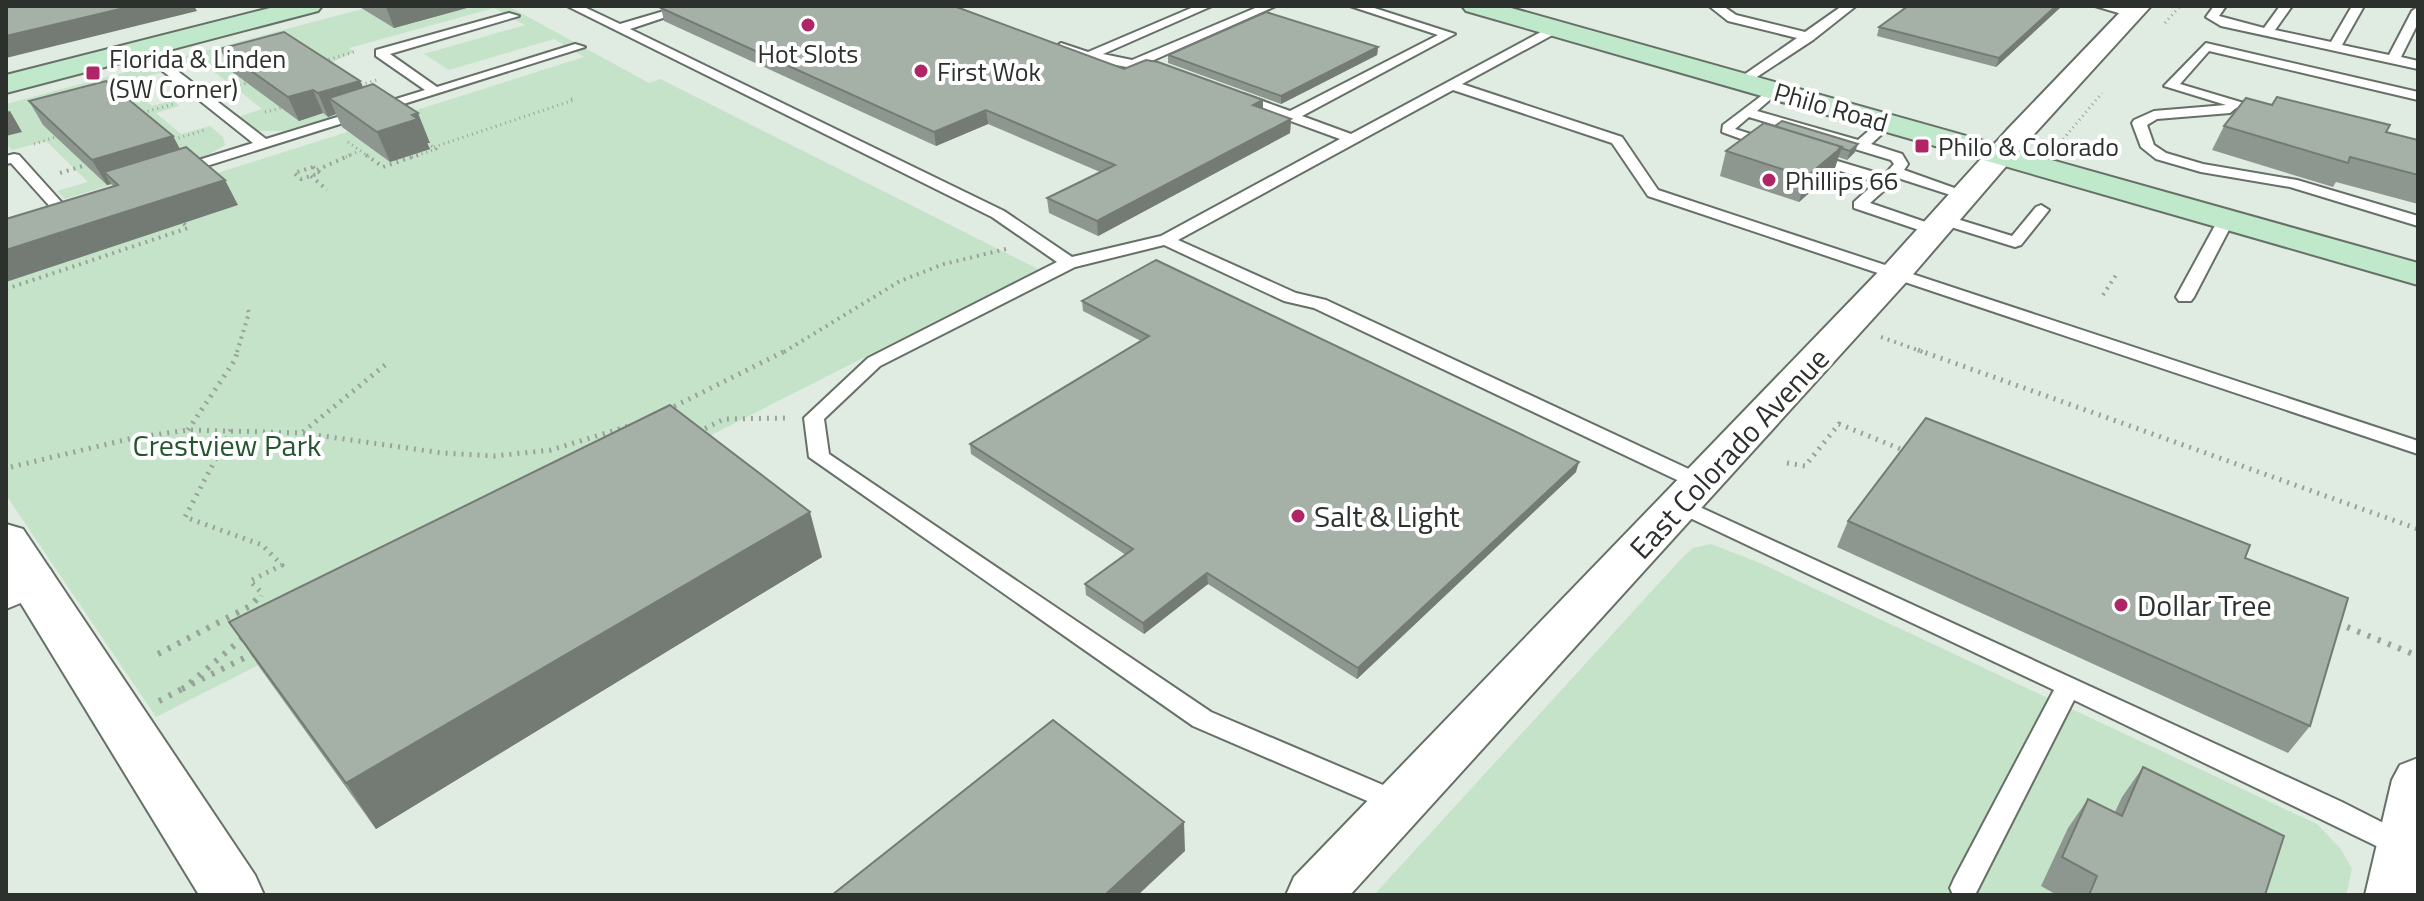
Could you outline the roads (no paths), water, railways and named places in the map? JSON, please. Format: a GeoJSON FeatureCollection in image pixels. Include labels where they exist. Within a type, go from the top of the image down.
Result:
{"type":"FeatureCollection","features":[{"type":"Feature","properties":{"kind":"main road","name":"Philo Road"},"geometry":{"type":"LineString","coordinates":[[1475,6],[2418,274]]}},
{"type":"Feature","properties":{"kind":"main road"},"geometry":{"type":"LineString","coordinates":[[6,84],[289,8]]}},
{"type":"Feature","properties":{"kind":"street","name":"East Colorado Avenue"},"geometry":{"type":"LineString","coordinates":[[1314,895],[1897,272],[2136,10]]}},
{"type":"Feature","properties":{"kind":"street"},"geometry":{"type":"LineString","coordinates":[[15,571],[122,719],[233,895]]}},
{"type":"Feature","properties":{"kind":"street"},"geometry":{"type":"LineString","coordinates":[[2401,881],[2418,780]]}},
{"type":"Feature","properties":{"kind":"lane"},"geometry":{"type":"LineString","coordinates":[[573,6],[998,214],[1069,263]]}},
{"type":"Feature","properties":{"kind":"lane"},"geometry":{"type":"LineString","coordinates":[[618,29],[693,6]]}},
{"type":"Feature","properties":{"kind":"lane"},"geometry":{"type":"LineString","coordinates":[[1089,56],[1206,6]]}},
{"type":"Feature","properties":{"kind":"lane"},"geometry":{"type":"LineString","coordinates":[[1134,64],[1270,6]]}},
{"type":"Feature","properties":{"kind":"lane"},"geometry":{"type":"LineString","coordinates":[[1290,117],[1449,34],[1356,6]]}},
{"type":"Feature","properties":{"kind":"lane"},"geometry":{"type":"LineString","coordinates":[[1715,6],[1732,18],[1809,37]]}},
{"type":"Feature","properties":{"kind":"lane"},"geometry":{"type":"LineString","coordinates":[[1743,82],[1850,6]]}},
{"type":"Feature","properties":{"kind":"lane"},"geometry":{"type":"LineString","coordinates":[[2101,6],[2136,10]]}},
{"type":"Feature","properties":{"kind":"lane"},"geometry":{"type":"LineString","coordinates":[[2220,6],[2212,17],[2225,23],[2418,65]]}},
{"type":"Feature","properties":{"kind":"lane"},"geometry":{"type":"LineString","coordinates":[[2267,32],[2286,6]]}},
{"type":"Feature","properties":{"kind":"lane"},"geometry":{"type":"LineString","coordinates":[[2335,47],[2358,6]]}},
{"type":"Feature","properties":{"kind":"lane"},"geometry":{"type":"LineString","coordinates":[[2393,60],[2418,11]]}},
{"type":"Feature","properties":{"kind":"lane"},"geometry":{"type":"LineString","coordinates":[[435,91],[380,53],[513,16]]}},
{"type":"Feature","properties":{"kind":"lane"},"geometry":{"type":"LineString","coordinates":[[1400,804],[1202,719],[819,457],[814,418],[874,362],[1069,263],[1166,240],[1554,29]]}},
{"type":"Feature","properties":{"kind":"lane"},"geometry":{"type":"LineString","coordinates":[[1042,40],[1089,56],[1176,74]]}},
{"type":"Feature","properties":{"kind":"lane"},"geometry":{"type":"LineString","coordinates":[[158,177],[579,47]]}},
{"type":"Feature","properties":{"kind":"lane"},"geometry":{"type":"LineString","coordinates":[[2287,117],[2171,86],[2206,47],[2418,96]]}},
{"type":"Feature","properties":{"kind":"lane"},"geometry":{"type":"LineString","coordinates":[[141,49],[263,144]]}},
{"type":"Feature","properties":{"kind":"lane"},"geometry":{"type":"LineString","coordinates":[[1452,85],[1617,140],[1653,193],[2418,448]]}},
{"type":"Feature","properties":{"kind":"lane"},"geometry":{"type":"LineString","coordinates":[[1219,90],[1352,139]]}},
{"type":"Feature","properties":{"kind":"lane"},"geometry":{"type":"LineString","coordinates":[[1773,91],[1728,128],[1729,132],[1891,176],[1948,215],[2015,242],[2041,210]]}},
{"type":"Feature","properties":{"kind":"lane"},"geometry":{"type":"LineString","coordinates":[[2243,107],[2154,115],[2139,123],[2148,147],[2161,156],[2201,168],[2292,183],[2418,221]]}},
{"type":"Feature","properties":{"kind":"lane"},"geometry":{"type":"LineString","coordinates":[[1747,112],[1897,157],[1901,164],[1859,205],[1948,215]]}},
{"type":"Feature","properties":{"kind":"lane"},"geometry":{"type":"LineString","coordinates":[[1861,145],[1886,123]]}},
{"type":"Feature","properties":{"kind":"lane"},"geometry":{"type":"LineString","coordinates":[[6,160],[14,158],[59,207]]}},
{"type":"Feature","properties":{"kind":"lane"},"geometry":{"type":"LineString","coordinates":[[2185,297],[2226,220]]}},
{"type":"Feature","properties":{"kind":"lane"},"geometry":{"type":"LineString","coordinates":[[1166,240],[1290,297],[1320,304],[2068,687],[2401,881]]}},
{"type":"Feature","properties":{"kind":"lane"},"geometry":{"type":"LineString","coordinates":[[1964,888],[2068,687]]}},
{"type":"Feature","properties":{"kind":"place","name":"Hot Slots"},"geometry":{"type":"Point","coordinates":[808,25]}},
{"type":"Feature","properties":{"kind":"place","name":"First Wok"},"geometry":{"type":"Point","coordinates":[921,71]}},
{"type":"Feature","properties":{"kind":"place","name":"Florida & Linden (SW Corner)"},"geometry":{"type":"Point","coordinates":[93,73]}},
{"type":"Feature","properties":{"kind":"place","name":"Philo & Colorado"},"geometry":{"type":"Point","coordinates":[1922,146]}},
{"type":"Feature","properties":{"kind":"place","name":"Phillips 66"},"geometry":{"type":"Point","coordinates":[1769,180]}},
{"type":"Feature","properties":{"kind":"place","name":"Salt & Light"},"geometry":{"type":"Point","coordinates":[1298,516]}},
{"type":"Feature","properties":{"kind":"place","name":"Dollar Tree"},"geometry":{"type":"Point","coordinates":[2121,605]}},
{"type":"Feature","properties":{"kind":"park label","name":"Crestview Park"},"geometry":{"type":"Point","coordinates":[227,445]}}]}
